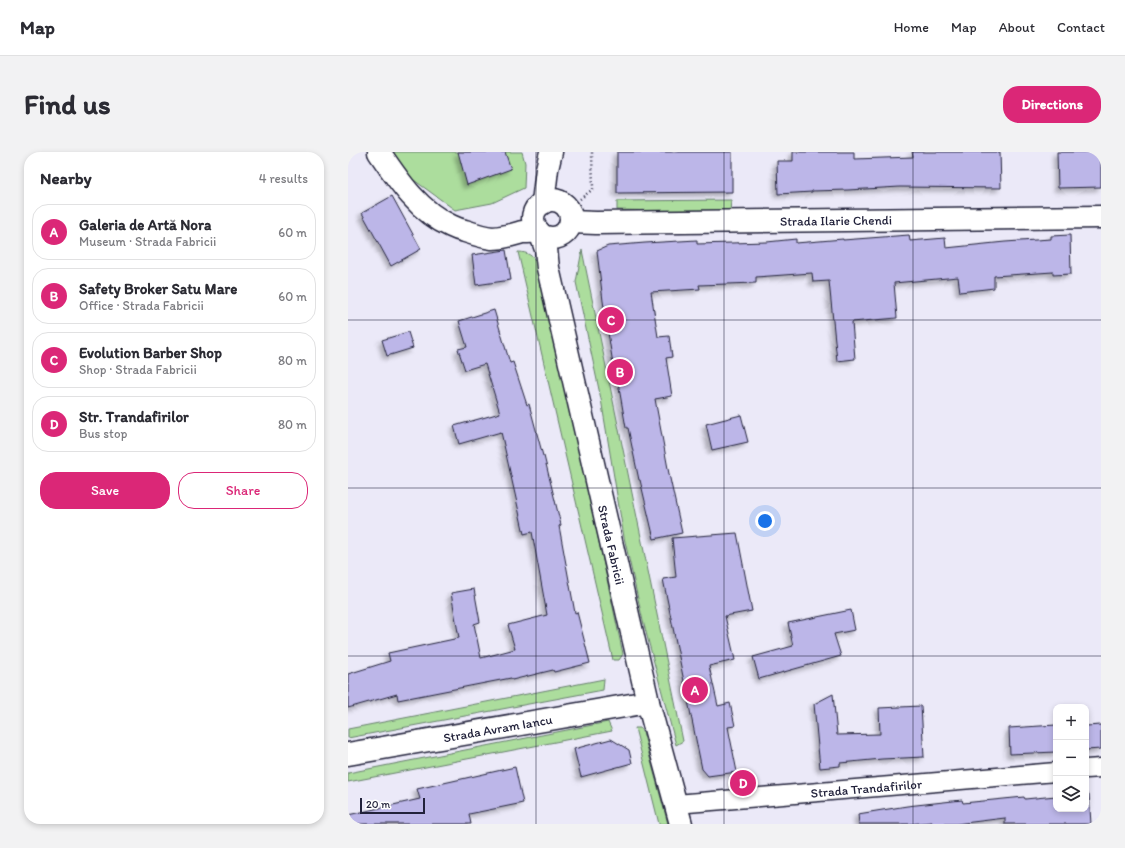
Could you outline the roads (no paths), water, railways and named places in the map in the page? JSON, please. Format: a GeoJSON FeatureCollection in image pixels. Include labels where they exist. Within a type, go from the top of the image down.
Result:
{"type":"FeatureCollection","features":[{"type":"Feature","properties":{"kind":"main road"},"geometry":{"type":"LineString","coordinates":[[379,152],[410,194],[438,219],[451,226],[467,232],[491,233],[506,230],[519,224],[545,220]]}},
{"type":"Feature","properties":{"kind":"main road","name":"Strada Fabricii"},"geometry":{"type":"LineString","coordinates":[[551,152],[552,184],[554,194],[545,220],[548,264],[648,702],[678,814]]}},
{"type":"Feature","properties":{"kind":"main road","name":"Strada Ilarie Chendi"},"geometry":{"type":"LineString","coordinates":[[545,220],[566,232],[571,222],[596,223],[1101,216]]}},
{"type":"Feature","properties":{"kind":"main road","name":"Strada Avram Iancu"},"geometry":{"type":"LineString","coordinates":[[348,754],[648,702]]}},
{"type":"Feature","properties":{"kind":"street"},"geometry":{"type":"LineString","coordinates":[[1089,769],[1101,768]]}},
{"type":"Feature","properties":{"kind":"street","name":"Strada Trandafirilor"},"geometry":{"type":"LineString","coordinates":[[678,814],[1053,772]]}},
{"type":"Feature","properties":{"kind":"place","name":"Evolution Barber Shop"},"geometry":{"type":"Point","coordinates":[611,320]}},
{"type":"Feature","properties":{"kind":"place","name":"Safety Broker Satu Mare"},"geometry":{"type":"Point","coordinates":[620,372]}},
{"type":"Feature","properties":{"kind":"place","name":"Galeria de Artă Nora"},"geometry":{"type":"Point","coordinates":[695,690]}},
{"type":"Feature","properties":{"kind":"place","name":"Str. Trandafirilor"},"geometry":{"type":"Point","coordinates":[743,783]}}]}
